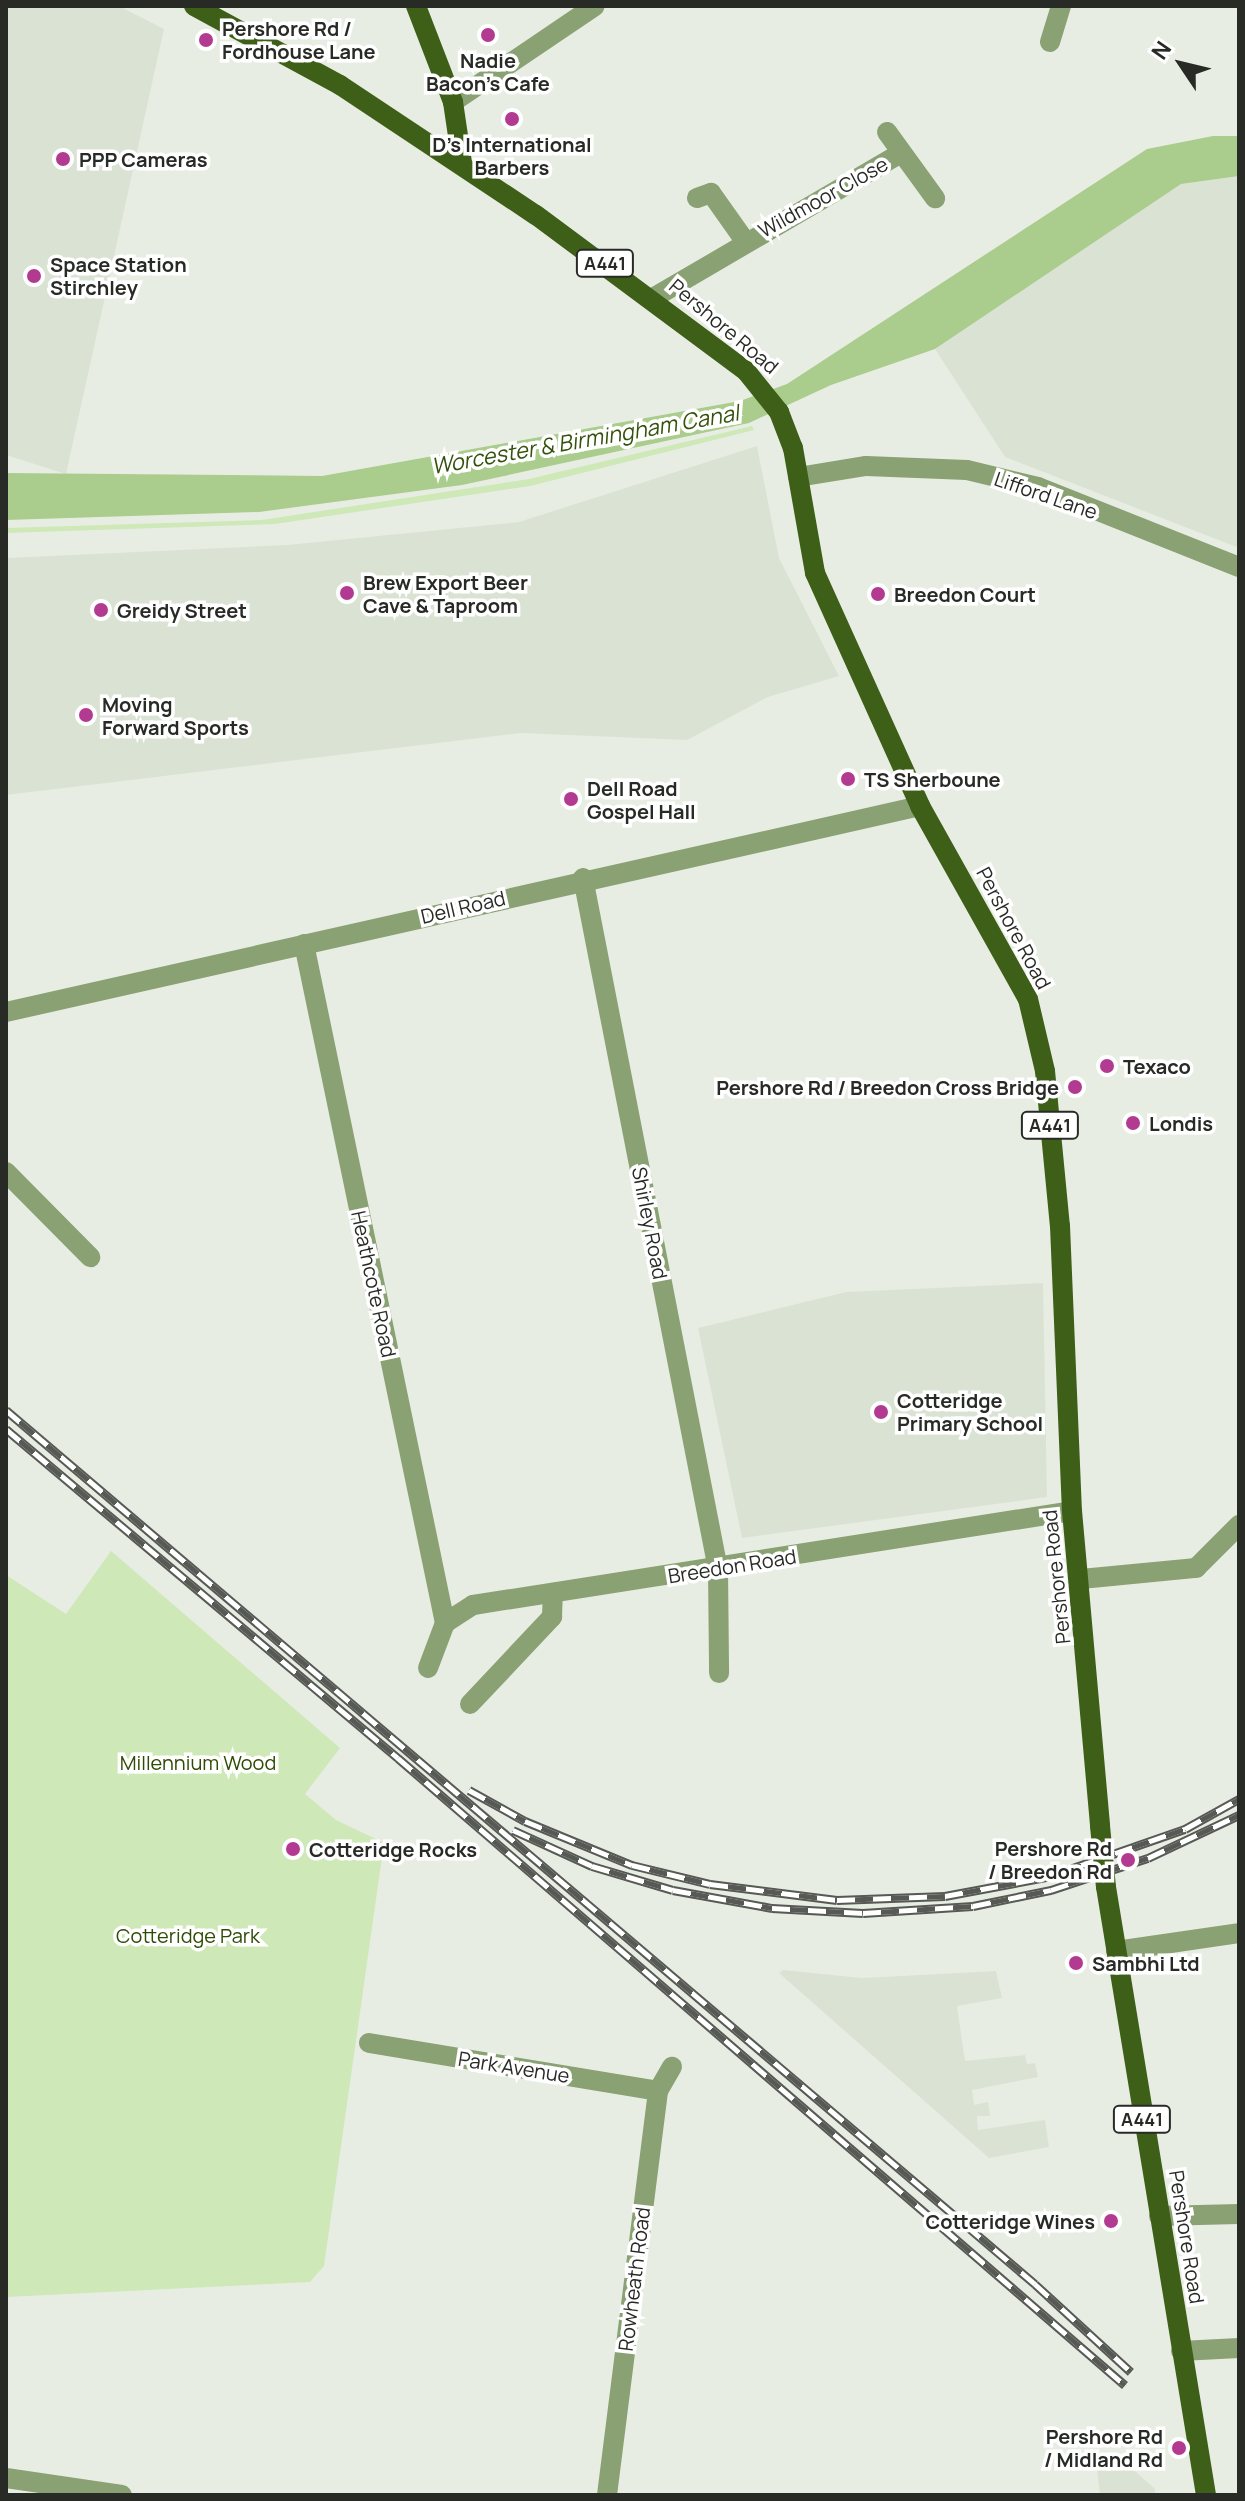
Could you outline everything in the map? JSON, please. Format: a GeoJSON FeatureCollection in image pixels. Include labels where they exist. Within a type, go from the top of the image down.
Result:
{"type":"FeatureCollection","features":[{"type":"Feature","properties":{"kind":"main road","name":"Pershore Road"},"geometry":{"type":"LineString","coordinates":[[194,6],[340,85],[462,163],[653,298],[753,378],[770,397],[793,448],[815,573],[920,806],[1028,999],[1045,1071],[1060,1226],[1072,1511],[1081,1579],[1106,1887],[1206,2495]]}},
{"type":"Feature","properties":{"kind":"main road"},"geometry":{"type":"LineString","coordinates":[[416,6],[453,102],[462,163]]}},
{"type":"Feature","properties":{"kind":"street"},"geometry":{"type":"LineString","coordinates":[[453,102],[595,6]]}},
{"type":"Feature","properties":{"kind":"street"},"geometry":{"type":"LineString","coordinates":[[1050,42],[1061,6]]}},
{"type":"Feature","properties":{"kind":"street","name":"Wildmoor Close"},"geometry":{"type":"LineString","coordinates":[[887,132],[935,198]]}},
{"type":"Feature","properties":{"kind":"street","name":"Wildmoor Close"},"geometry":{"type":"LineString","coordinates":[[653,298],[745,241],[901,153]]}},
{"type":"Feature","properties":{"kind":"street","name":"Wildmoor Close"},"geometry":{"type":"LineString","coordinates":[[697,198],[711,193],[745,241]]}},
{"type":"Feature","properties":{"kind":"street"},"geometry":{"type":"LineString","coordinates":[[672,314],[682,281]]}},
{"type":"Feature","properties":{"kind":"street","name":"Lifford Lane"},"geometry":{"type":"LineString","coordinates":[[798,477],[866,466],[967,470],[1038,487],[1238,570]]}},
{"type":"Feature","properties":{"kind":"street","name":"Dell Road"},"geometry":{"type":"LineString","coordinates":[[6,1012],[583,878],[920,806]]}},
{"type":"Feature","properties":{"kind":"street","name":"Shirley Road"},"geometry":{"type":"LineString","coordinates":[[583,878],[718,1569],[719,1673]]}},
{"type":"Feature","properties":{"kind":"street","name":"Heathcote Road"},"geometry":{"type":"LineString","coordinates":[[304,944],[445,1623]]}},
{"type":"Feature","properties":{"kind":"street"},"geometry":{"type":"LineString","coordinates":[[6,1172],[90,1257]]}},
{"type":"Feature","properties":{"kind":"street","name":"Breedon Road"},"geometry":{"type":"LineString","coordinates":[[445,1623],[473,1605],[718,1569],[1072,1511]]}},
{"type":"Feature","properties":{"kind":"street"},"geometry":{"type":"LineString","coordinates":[[1081,1579],[1196,1568],[1239,1525]]}},
{"type":"Feature","properties":{"kind":"street"},"geometry":{"type":"LineString","coordinates":[[470,1704],[552,1617],[553,1593]]}},
{"type":"Feature","properties":{"kind":"street"},"geometry":{"type":"LineString","coordinates":[[428,1668],[445,1623]]}},
{"type":"Feature","properties":{"kind":"street"},"geometry":{"type":"LineString","coordinates":[[1116,1951],[1239,1933]]}},
{"type":"Feature","properties":{"kind":"street","name":"Park Avenue"},"geometry":{"type":"LineString","coordinates":[[369,2043],[658,2091]]}},
{"type":"Feature","properties":{"kind":"street","name":"Rowheath Road"},"geometry":{"type":"LineString","coordinates":[[607,2495],[658,2091],[672,2067]]}},
{"type":"Feature","properties":{"kind":"street"},"geometry":{"type":"LineString","coordinates":[[1159,2216],[1239,2214]]}},
{"type":"Feature","properties":{"kind":"street"},"geometry":{"type":"LineString","coordinates":[[1181,2351],[1239,2348]]}},
{"type":"Feature","properties":{"kind":"street"},"geometry":{"type":"LineString","coordinates":[[6,2478],[122,2495]]}},
{"type":"Feature","properties":{"kind":"shaded area"},"geometry":{"type":"Polygon","coordinates":[[[6,6],[119,6],[164,29],[66,474],[6,455],[6,6]]]}},
{"type":"Feature","properties":{"kind":"shaded area"},"geometry":{"type":"Polygon","coordinates":[[[1239,176],[1239,548],[1005,457],[935,349],[1181,184],[1239,176]]]}},
{"type":"Feature","properties":{"kind":"shaded area"},"geometry":{"type":"Polygon","coordinates":[[[757,446],[779,558],[839,676],[768,697],[687,740],[521,733],[6,795],[6,558],[287,545],[519,522],[757,446]]]}},
{"type":"Feature","properties":{"kind":"shaded area","name":"Cotteridge Primary School"},"geometry":{"type":"Polygon","coordinates":[[[1043,1283],[1047,1497],[742,1538],[698,1328],[846,1292],[1043,1283]]]}},
{"type":"Feature","properties":{"kind":"shaded area"},"geometry":{"type":"Polygon","coordinates":[[[783,1970],[862,1978],[996,1971],[1002,1998],[957,2006],[965,2061],[1025,2055],[1027,2064],[1035,2063],[1038,2077],[972,2090],[974,2105],[988,2102],[990,2116],[977,2116],[978,2130],[1045,2120],[1049,2147],[989,2158],[779,1973],[783,1970]]]}},
{"type":"Feature","properties":{"kind":"shaded area"},"geometry":{"type":"Polygon","coordinates":[[[1095,2451],[1124,2461],[1155,2489],[1155,2495],[1100,2495],[1095,2451]]]}},
{"type":"Feature","properties":{"kind":"green space"},"geometry":{"type":"Polygon","coordinates":[[[752,426],[754,430],[530,486],[275,524],[6,533],[6,528],[262,520],[529,479],[752,426]]]}},
{"type":"Feature","properties":{"kind":"green space","name":"Cotteridge Park"},"geometry":{"type":"Polygon","coordinates":[[[111,1551],[340,1748],[305,1794],[336,1820],[384,1843],[324,2266],[310,2282],[6,2297],[6,1575],[66,1614],[111,1551]]]}},
{"type":"Feature","properties":{"kind":"water","name":"Worcester & Birmingham Canal"},"geometry":{"type":"Polygon","coordinates":[[[1213,136],[1239,136],[1239,176],[1181,184],[935,349],[831,385],[749,423],[462,485],[259,512],[6,520],[6,473],[322,476],[740,401],[787,384],[1147,149],[1213,136]]]}},
{"type":"Feature","properties":{"kind":"railway"},"geometry":{"type":"LineString","coordinates":[[6,1410],[1035,2284],[1131,2372]]}},
{"type":"Feature","properties":{"kind":"railway"},"geometry":{"type":"LineString","coordinates":[[6,1429],[398,1758],[1125,2385]]}},
{"type":"Feature","properties":{"kind":"railway"},"geometry":{"type":"LineString","coordinates":[[469,1790],[525,1821],[632,1865],[710,1884],[837,1900],[945,1896],[1047,1877],[1185,1829],[1239,1799]]}},
{"type":"Feature","properties":{"kind":"railway"},"geometry":{"type":"LineString","coordinates":[[513,1830],[592,1866],[673,1890],[772,1908],[863,1913],[973,1906],[1051,1890],[1148,1858],[1239,1815]]}},
{"type":"Feature","properties":{"kind":"place","name":"Nadie Bacon's Cafe"},"geometry":{"type":"Point","coordinates":[488,35]}},
{"type":"Feature","properties":{"kind":"place","name":"Pershore Rd / Fordhouse Lane"},"geometry":{"type":"Point","coordinates":[206,40]}},
{"type":"Feature","properties":{"kind":"place","name":"D's International Barbers"},"geometry":{"type":"Point","coordinates":[512,119]}},
{"type":"Feature","properties":{"kind":"place","name":"PPP Cameras"},"geometry":{"type":"Point","coordinates":[63,159]}},
{"type":"Feature","properties":{"kind":"place","name":"Space Station Stirchley"},"geometry":{"type":"Point","coordinates":[34,276]}},
{"type":"Feature","properties":{"kind":"place","name":"Brew Export Beer Cave & Taproom"},"geometry":{"type":"Point","coordinates":[347,593]}},
{"type":"Feature","properties":{"kind":"place","name":"Breedon Court"},"geometry":{"type":"Point","coordinates":[878,594]}},
{"type":"Feature","properties":{"kind":"place","name":"Greidy Street"},"geometry":{"type":"Point","coordinates":[101,610]}},
{"type":"Feature","properties":{"kind":"place","name":"Moving Forward Sports"},"geometry":{"type":"Point","coordinates":[86,715]}},
{"type":"Feature","properties":{"kind":"place","name":"TS Sherboune"},"geometry":{"type":"Point","coordinates":[848,779]}},
{"type":"Feature","properties":{"kind":"place","name":"Dell Road Gospel Hall"},"geometry":{"type":"Point","coordinates":[571,799]}},
{"type":"Feature","properties":{"kind":"place","name":"Texaco"},"geometry":{"type":"Point","coordinates":[1107,1066]}},
{"type":"Feature","properties":{"kind":"place","name":"Pershore Rd / Breedon Cross Bridge"},"geometry":{"type":"Point","coordinates":[1075,1087]}},
{"type":"Feature","properties":{"kind":"place","name":"Londis"},"geometry":{"type":"Point","coordinates":[1133,1123]}},
{"type":"Feature","properties":{"kind":"place","name":"Cotteridge Primary School"},"geometry":{"type":"Point","coordinates":[881,1412]}},
{"type":"Feature","properties":{"kind":"place","name":"Cotteridge Rocks"},"geometry":{"type":"Point","coordinates":[293,1849]}},
{"type":"Feature","properties":{"kind":"place","name":"Pershore Rd / Breedon Rd"},"geometry":{"type":"Point","coordinates":[1128,1860]}},
{"type":"Feature","properties":{"kind":"place","name":"Sambhi Ltd"},"geometry":{"type":"Point","coordinates":[1076,1963]}},
{"type":"Feature","properties":{"kind":"place","name":"Cotteridge Wines"},"geometry":{"type":"Point","coordinates":[1111,2221]}},
{"type":"Feature","properties":{"kind":"place","name":"Pershore Rd / Midland Rd"},"geometry":{"type":"Point","coordinates":[1179,2448]}},
{"type":"Feature","properties":{"kind":"park label","name":"Millennium Wood"},"geometry":{"type":"Point","coordinates":[198,1762]}}]}
